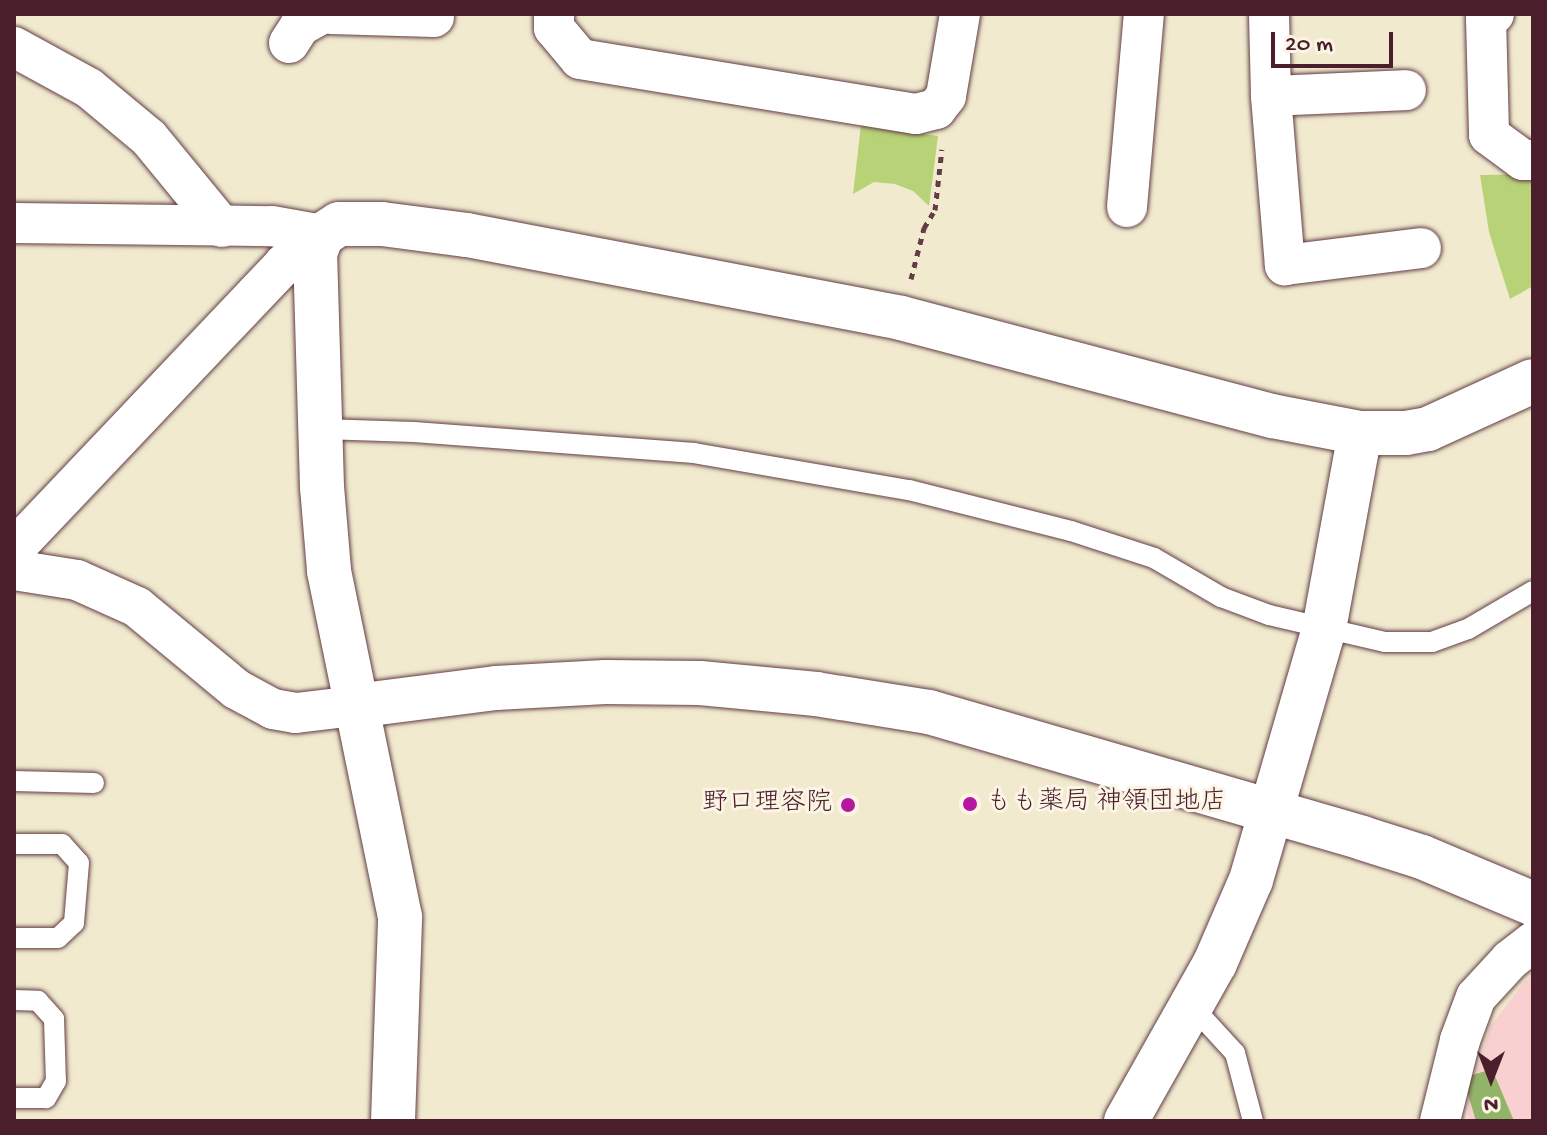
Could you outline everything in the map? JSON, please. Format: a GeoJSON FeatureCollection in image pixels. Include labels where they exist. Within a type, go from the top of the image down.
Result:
{"type":"FeatureCollection","features":[{"type":"Feature","properties":{"kind":"street"},"geometry":{"type":"LineString","coordinates":[[289,43],[300,26],[322,14]]}},
{"type":"Feature","properties":{"kind":"street"},"geometry":{"type":"LineString","coordinates":[[331,14],[434,22]]}},
{"type":"Feature","properties":{"kind":"street"},"geometry":{"type":"LineString","coordinates":[[554,14],[554,28],[580,59],[916,114],[936,109],[946,96],[960,14]]}},
{"type":"Feature","properties":{"kind":"street"},"geometry":{"type":"LineString","coordinates":[[1127,207],[1144,14]]}},
{"type":"Feature","properties":{"kind":"street"},"geometry":{"type":"LineString","coordinates":[[1269,14],[1271,96],[1285,265],[1421,248]]}},
{"type":"Feature","properties":{"kind":"street"},"geometry":{"type":"LineString","coordinates":[[1494,14],[1486,18],[1489,135],[1523,160],[1533,160]]}},
{"type":"Feature","properties":{"kind":"street"},"geometry":{"type":"LineString","coordinates":[[14,47],[89,88],[149,138],[222,227]]}},
{"type":"Feature","properties":{"kind":"street"},"geometry":{"type":"LineString","coordinates":[[1271,96],[1406,90]]}},
{"type":"Feature","properties":{"kind":"street"},"geometry":{"type":"LineString","coordinates":[[14,223],[272,226],[322,235]]}},
{"type":"Feature","properties":{"kind":"street"},"geometry":{"type":"LineString","coordinates":[[14,549],[284,264],[339,224],[382,224],[467,235],[901,318],[1272,416],[1360,433],[1406,433],[1428,429],[1533,381]]}},
{"type":"Feature","properties":{"kind":"street"},"geometry":{"type":"LineString","coordinates":[[322,235],[315,253],[329,570],[400,917],[393,1121]]}},
{"type":"Feature","properties":{"kind":"street"},"geometry":{"type":"LineString","coordinates":[[1126,1121],[1237,919],[1272,812],[1324,629],[1360,433]]}},
{"type":"Feature","properties":{"kind":"street"},"geometry":{"type":"LineString","coordinates":[[14,570],[77,580],[137,607],[236,689],[273,709],[296,713],[496,688],[605,682],[700,683],[816,694],[929,712],[1272,812],[1422,857],[1533,904]]}},
{"type":"Feature","properties":{"kind":"street"},"geometry":{"type":"LineString","coordinates":[[1440,1121],[1460,1040],[1476,997],[1510,960],[1533,942]]}},
{"type":"Feature","properties":{"kind":"lane"},"geometry":{"type":"LineString","coordinates":[[322,429],[414,432],[694,453],[909,490],[1071,531],[1154,558],[1221,597],[1269,615],[1385,642],[1432,642],[1468,629],[1533,591]]}},
{"type":"Feature","properties":{"kind":"lane"},"geometry":{"type":"LineString","coordinates":[[14,781],[94,783]]}},
{"type":"Feature","properties":{"kind":"lane"},"geometry":{"type":"LineString","coordinates":[[14,844],[62,844],[79,863],[74,923],[58,938],[14,938]]}},
{"type":"Feature","properties":{"kind":"lane"},"geometry":{"type":"LineString","coordinates":[[14,1000],[38,1001],[54,1019],[56,1081],[46,1098],[14,1098]]}},
{"type":"Feature","properties":{"kind":"lane"},"geometry":{"type":"LineString","coordinates":[[1191,1005],[1235,1053],[1253,1121]]}},
{"type":"Feature","properties":{"kind":"path"},"geometry":{"type":"LineString","coordinates":[[901,318],[924,228],[935,210],[944,130],[936,109]]}},
{"type":"Feature","properties":{"kind":"shaded area"},"geometry":{"type":"Polygon","coordinates":[[[1533,976],[1533,1121],[1468,1121],[1468,1099],[1490,1027],[1525,981],[1533,976]]]}},
{"type":"Feature","properties":{"kind":"green space"},"geometry":{"type":"Polygon","coordinates":[[[861,125],[938,136],[929,206],[913,191],[895,184],[874,182],[853,194],[861,125]]]}},
{"type":"Feature","properties":{"kind":"green space"},"geometry":{"type":"Polygon","coordinates":[[[1533,174],[1533,286],[1510,299],[1489,232],[1480,175],[1533,174]]]}},
{"type":"Feature","properties":{"kind":"green space"},"geometry":{"type":"Polygon","coordinates":[[[1492,1069],[1514,1121],[1476,1121],[1463,1078],[1492,1069]]]}},
{"type":"Feature","properties":{"kind":"place","name":"もも薬局 神領団地店"},"geometry":{"type":"Point","coordinates":[970,804]}},
{"type":"Feature","properties":{"kind":"place","name":"野口理容院"},"geometry":{"type":"Point","coordinates":[848,805]}}]}
